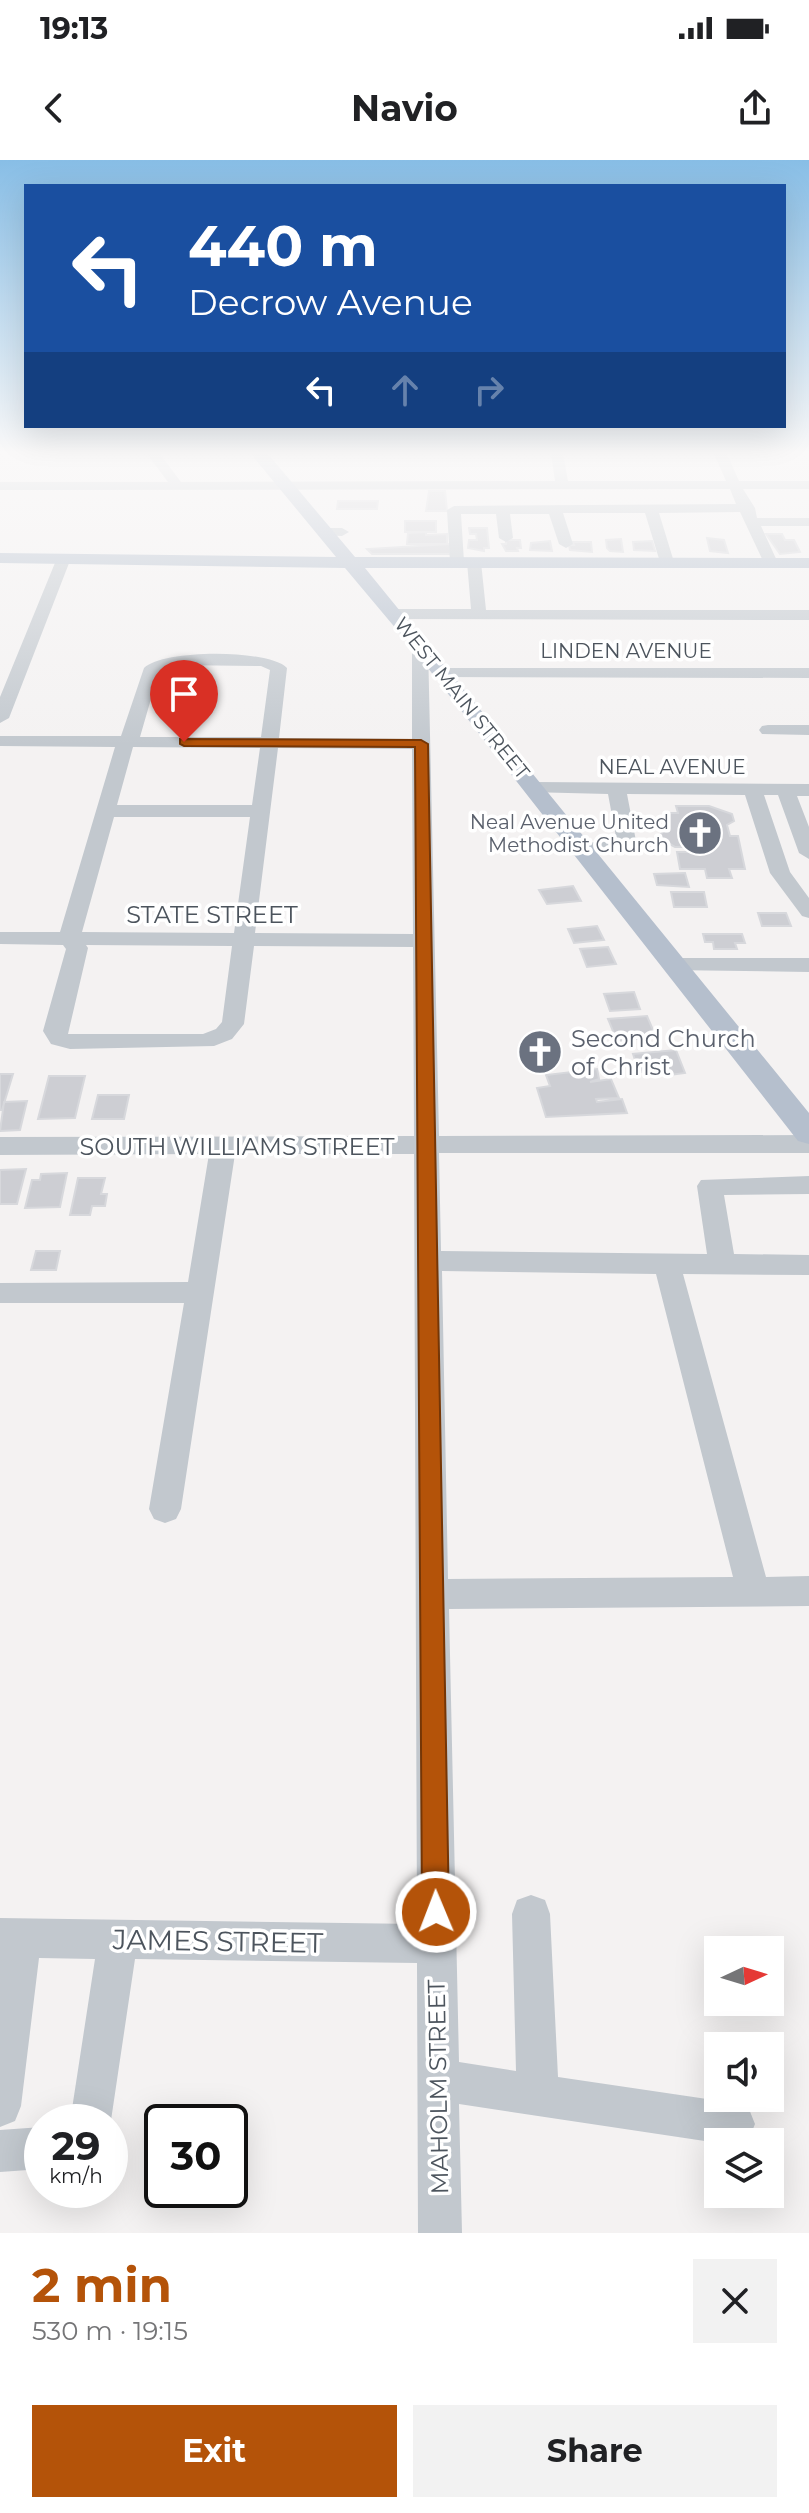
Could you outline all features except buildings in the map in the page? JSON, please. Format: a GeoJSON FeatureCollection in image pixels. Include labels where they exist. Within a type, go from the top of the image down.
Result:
{"type":"FeatureCollection","features":[{"type":"Feature","properties":{"kind":"main road","name":"WEST MAIN STREET"},"geometry":{"type":"LineString","coordinates":[[344,551],[809,1134]]}},
{"type":"Feature","properties":{"kind":"main road"},"geometry":{"type":"LineString","coordinates":[[0,558],[809,563]]}},
{"type":"Feature","properties":{"kind":"street"},"geometry":{"type":"LineString","coordinates":[[463,551],[479,614]]}},
{"type":"Feature","properties":{"kind":"street"},"geometry":{"type":"LineString","coordinates":[[664,551],[667,562]]}},
{"type":"Feature","properties":{"kind":"street"},"geometry":{"type":"LineString","coordinates":[[766,551],[771,563]]}},
{"type":"Feature","properties":{"kind":"street"},"geometry":{"type":"LineString","coordinates":[[0,718],[9,677],[64,558]]}},
{"type":"Feature","properties":{"kind":"street"},"geometry":{"type":"LineString","coordinates":[[394,614],[809,615]]}},
{"type":"Feature","properties":{"kind":"street","name":"MAHOLM STREET"},"geometry":{"type":"LineString","coordinates":[[420,645],[440,2233]]}},
{"type":"Feature","properties":{"kind":"street"},"geometry":{"type":"LineString","coordinates":[[173,660],[264,661],[274,664],[279,668],[279,675],[270,742],[241,941],[233,1024],[224,1034],[206,1041],[70,1042],[59,1039],[55,1031],[77,948],[69,939],[126,742],[132,735],[152,668],[173,660]]}},
{"type":"Feature","properties":{"kind":"street","name":"LINDEN AVENUE"},"geometry":{"type":"LineString","coordinates":[[443,673],[809,673]]}},
{"type":"Feature","properties":{"kind":"street"},"geometry":{"type":"LineString","coordinates":[[768,730],[809,730]]}},
{"type":"Feature","properties":{"kind":"street"},"geometry":{"type":"LineString","coordinates":[[0,741],[421,744]]}},
{"type":"Feature","properties":{"kind":"street","name":"NEAL AVENUE"},"geometry":{"type":"LineString","coordinates":[[535,788],[809,790]]}},
{"type":"Feature","properties":{"kind":"street"},"geometry":{"type":"LineString","coordinates":[[583,850],[626,841],[617,789]]}},
{"type":"Feature","properties":{"kind":"street"},"geometry":{"type":"LineString","coordinates":[[752,789],[780,873],[809,912]]}},
{"type":"Feature","properties":{"kind":"street"},"geometry":{"type":"LineString","coordinates":[[785,789],[809,853]]}},
{"type":"Feature","properties":{"kind":"street"},"geometry":{"type":"LineString","coordinates":[[106,811],[262,811]]}},
{"type":"Feature","properties":{"kind":"street"},"geometry":{"type":"LineString","coordinates":[[780,873],[809,873]]}},
{"type":"Feature","properties":{"kind":"street","name":"STATE STREET"},"geometry":{"type":"LineString","coordinates":[[0,938],[424,941]]}},
{"type":"Feature","properties":{"kind":"street"},"geometry":{"type":"LineString","coordinates":[[675,965],[809,965]]}},
{"type":"Feature","properties":{"kind":"street","name":"SOUTH WILLIAMS STREET"},"geometry":{"type":"LineString","coordinates":[[0,1146],[809,1144]]}},
{"type":"Feature","properties":{"kind":"street"},"geometry":{"type":"LineString","coordinates":[[701,1145],[722,1264]]}},
{"type":"Feature","properties":{"kind":"street"},"geometry":{"type":"LineString","coordinates":[[165,1509],[223,1147]]}},
{"type":"Feature","properties":{"kind":"street"},"geometry":{"type":"LineString","coordinates":[[710,1186],[809,1185]]}},
{"type":"Feature","properties":{"kind":"street"},"geometry":{"type":"LineString","coordinates":[[428,1261],[809,1265]]}},
{"type":"Feature","properties":{"kind":"street"},"geometry":{"type":"LineString","coordinates":[[667,1264],[753,1591]]}},
{"type":"Feature","properties":{"kind":"street"},"geometry":{"type":"LineString","coordinates":[[0,1293],[201,1292]]}},
{"type":"Feature","properties":{"kind":"street"},"geometry":{"type":"LineString","coordinates":[[431,1594],[809,1591]]}},
{"type":"Feature","properties":{"kind":"street"},"geometry":{"type":"LineString","coordinates":[[531,1914],[538,2093]]}},
{"type":"Feature","properties":{"kind":"street"},"geometry":{"type":"LineString","coordinates":[[0,2106],[11,1938]]}},
{"type":"Feature","properties":{"kind":"street","name":"JAMES STREET"},"geometry":{"type":"LineString","coordinates":[[11,1938],[436,1944]]}},
{"type":"Feature","properties":{"kind":"street"},"geometry":{"type":"LineString","coordinates":[[94,2104],[118,1940]]}},
{"type":"Feature","properties":{"kind":"street"},"geometry":{"type":"LineString","coordinates":[[438,2080],[734,2124]]}},
{"type":"Feature","properties":{"kind":"street"},"geometry":{"type":"LineString","coordinates":[[0,2151],[24,2149]]}},
{"type":"Feature","properties":{"kind":"place","name":"Neal Avenue United Methodist Church"},"geometry":{"type":"Point","coordinates":[700,833]}},
{"type":"Feature","properties":{"kind":"place","name":"Second Church of Christ"},"geometry":{"type":"Point","coordinates":[540,1052]}},
{"type":"Feature","properties":{"kind":"route"},"geometry":{"type":"LineString","coordinates":[[184,742],[421,744],[436,1912]]}}]}
